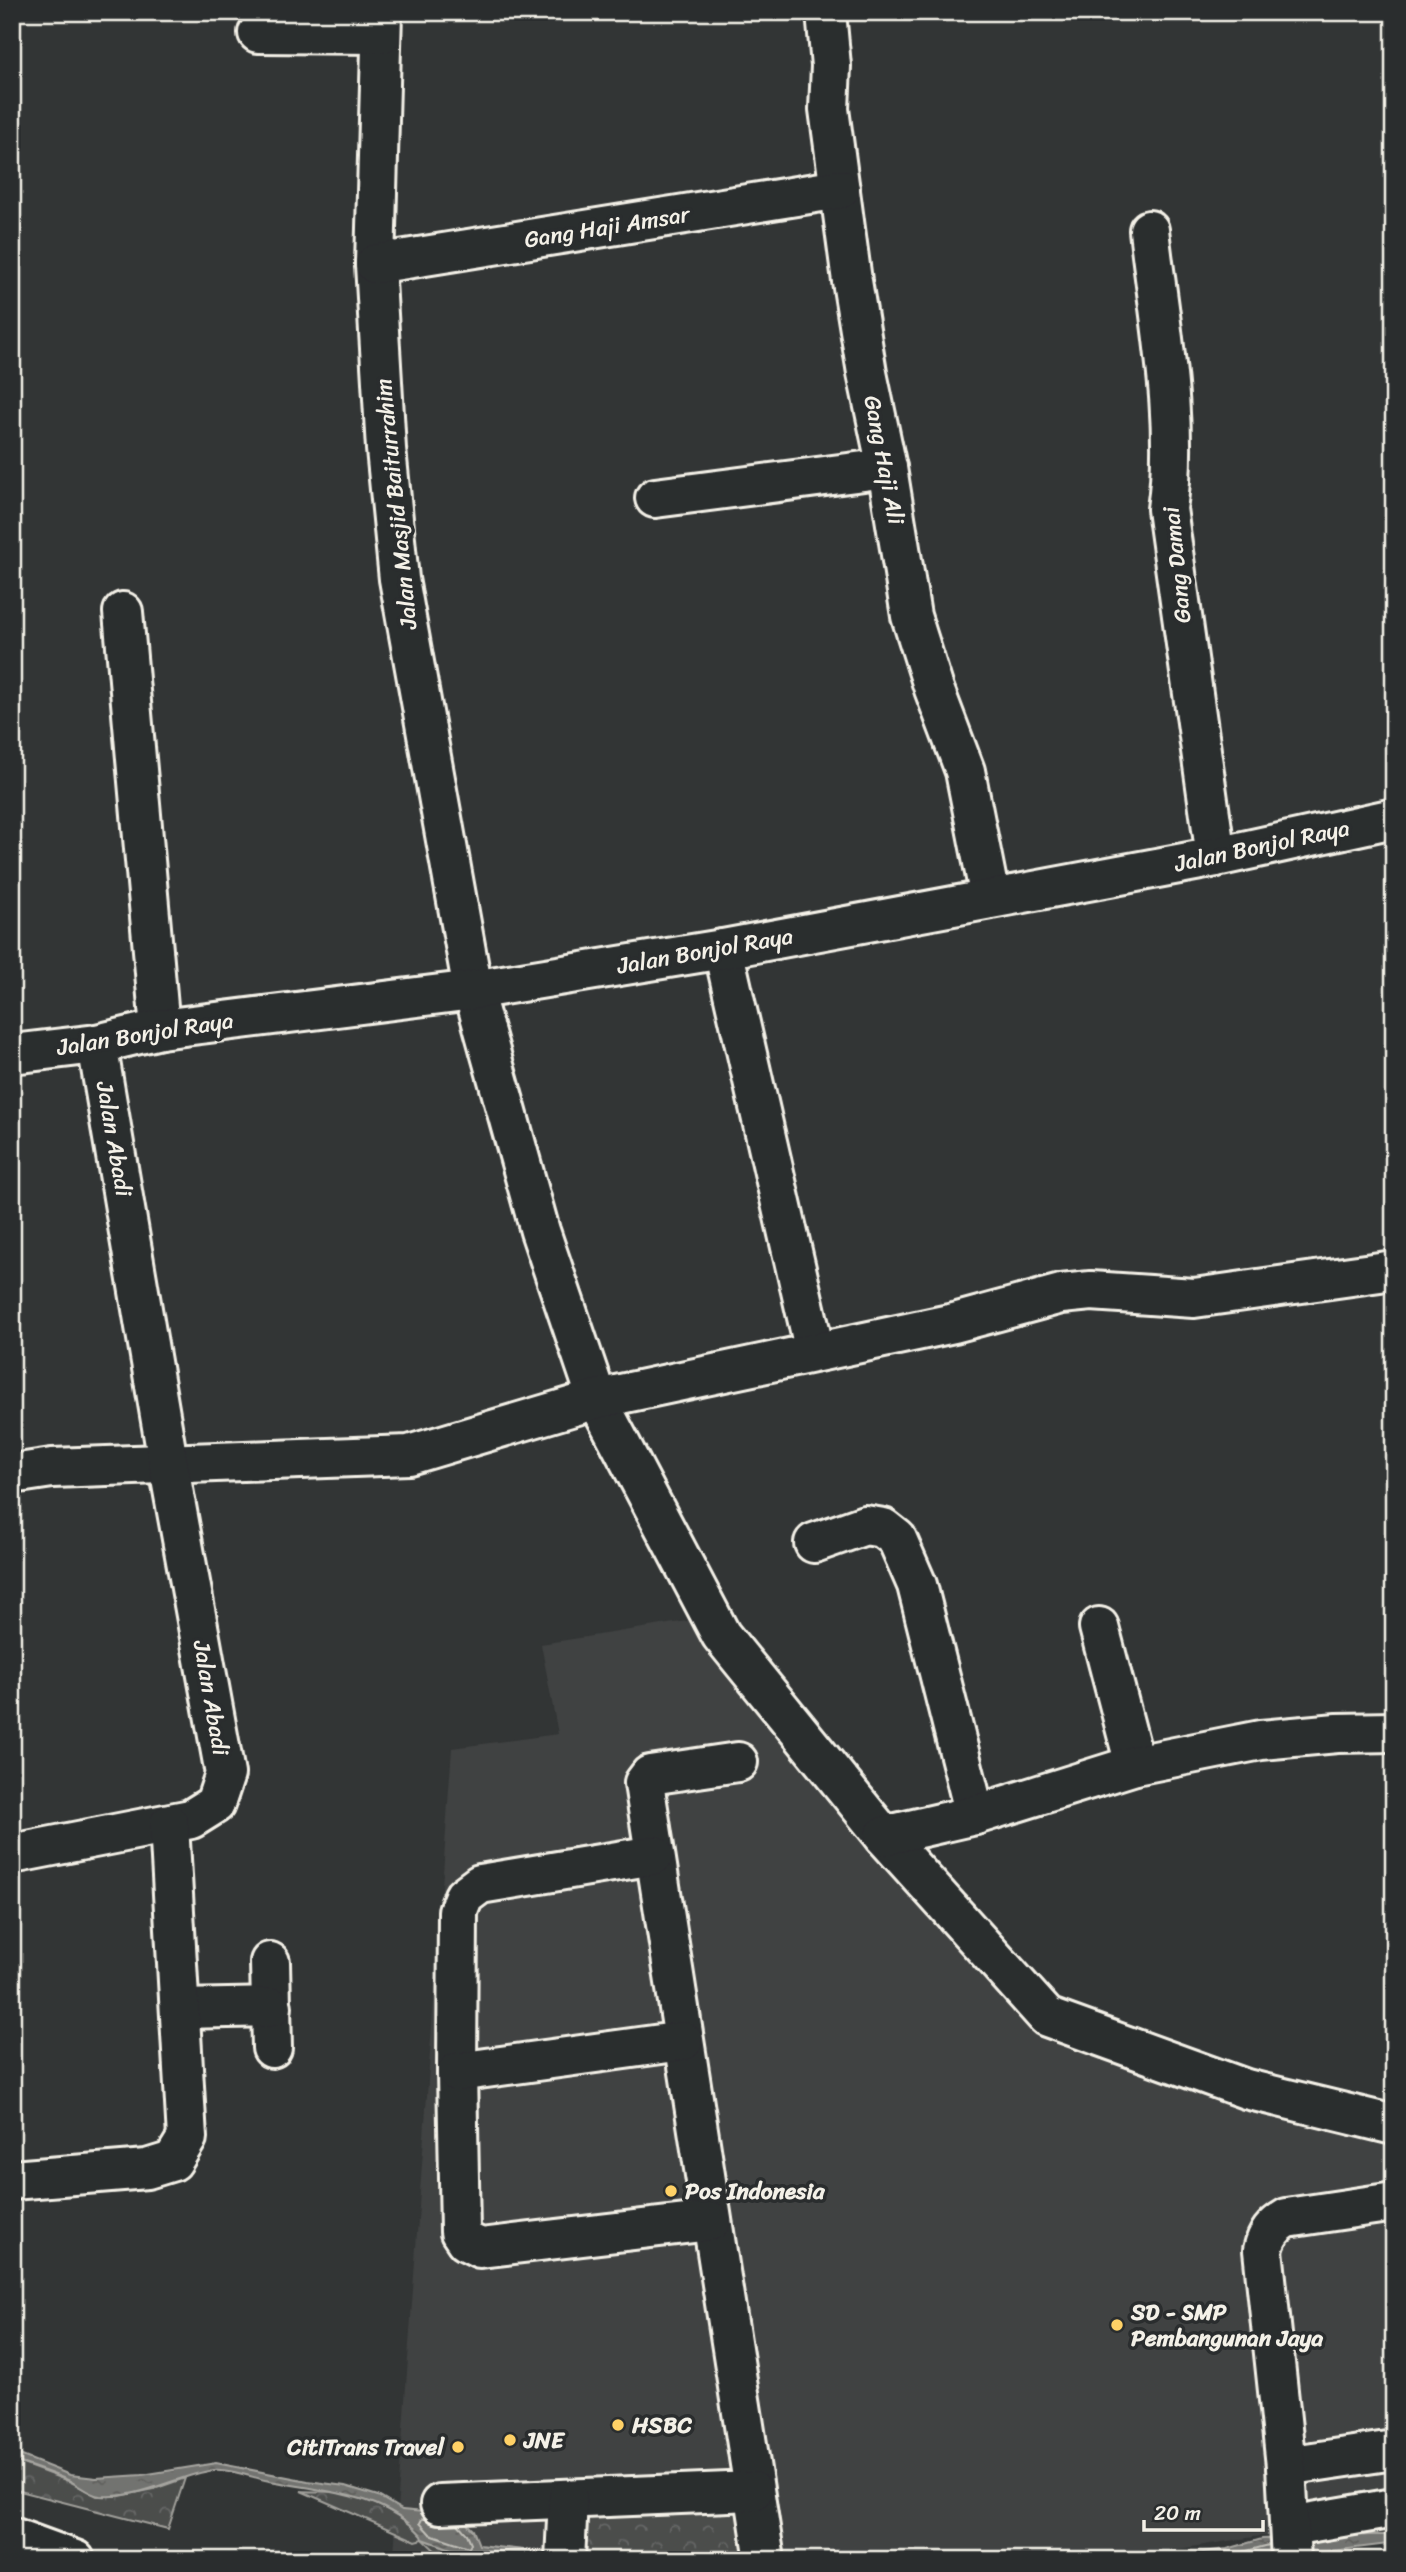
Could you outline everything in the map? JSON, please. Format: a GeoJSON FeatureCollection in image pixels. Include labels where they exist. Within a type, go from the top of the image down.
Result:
{"type":"FeatureCollection","features":[{"type":"Feature","properties":{"kind":"street","name":"Gang Haji Ali"},"geometry":{"type":"LineString","coordinates":[[826,12],[831,65],[829,109],[864,360],[887,468],[911,616],[934,689],[965,771],[990,898]]}},
{"type":"Feature","properties":{"kind":"street"},"geometry":{"type":"LineString","coordinates":[[258,33],[381,23]]}},
{"type":"Feature","properties":{"kind":"street","name":"Jalan Masjid Baiturrahim"},"geometry":{"type":"LineString","coordinates":[[381,23],[375,264],[386,449],[399,579],[473,990]]}},
{"type":"Feature","properties":{"kind":"street","name":"Gang Haji Amsar"},"geometry":{"type":"LineString","coordinates":[[375,264],[840,189]]}},
{"type":"Feature","properties":{"kind":"street","name":"Gang Damai"},"geometry":{"type":"LineString","coordinates":[[1149,230],[1167,388],[1172,474],[1167,509],[1216,856]]}},
{"type":"Feature","properties":{"kind":"street"},"geometry":{"type":"LineString","coordinates":[[655,498],[887,468]]}},
{"type":"Feature","properties":{"kind":"street"},"geometry":{"type":"LineString","coordinates":[[123,611],[160,1029]]}},
{"type":"Feature","properties":{"kind":"street","name":"Jalan Bonjol Raya"},"geometry":{"type":"LineString","coordinates":[[12,1054],[97,1044],[160,1029],[473,990],[723,949],[1216,856],[1394,818]]}},
{"type":"Feature","properties":{"kind":"street"},"geometry":{"type":"LineString","coordinates":[[723,949],[816,1352]]}},
{"type":"Feature","properties":{"kind":"street"},"geometry":{"type":"LineString","coordinates":[[473,990],[540,1231],[597,1399],[722,1635],[884,1836],[1047,2017],[1246,2089],[1394,2125]]}},
{"type":"Feature","properties":{"kind":"street","name":"Jalan Abadi"},"geometry":{"type":"LineString","coordinates":[[12,1854],[191,1819],[215,1804],[225,1774],[168,1462],[97,1044]]}},
{"type":"Feature","properties":{"kind":"street"},"geometry":{"type":"LineString","coordinates":[[12,1474],[52,1468],[168,1462],[409,1455],[597,1399],[954,1323],[1006,1307],[1077,1291],[1194,1298],[1394,1270]]}},
{"type":"Feature","properties":{"kind":"street"},"geometry":{"type":"LineString","coordinates":[[814,1543],[865,1525],[883,1528],[897,1539],[917,1585],[975,1815]]}},
{"type":"Feature","properties":{"kind":"street"},"geometry":{"type":"LineString","coordinates":[[1099,1627],[1135,1765]]}},
{"type":"Feature","properties":{"kind":"street"},"geometry":{"type":"LineString","coordinates":[[884,1836],[975,1815],[1135,1765],[1261,1740],[1338,1733],[1394,1732]]}},
{"type":"Feature","properties":{"kind":"street"},"geometry":{"type":"LineString","coordinates":[[738,1762],[650,1775],[644,1783],[765,2560]]}},
{"type":"Feature","properties":{"kind":"street"},"geometry":{"type":"LineString","coordinates":[[12,2179],[147,2169],[173,2161],[187,2138],[169,1824]]}},
{"type":"Feature","properties":{"kind":"street"},"geometry":{"type":"LineString","coordinates":[[654,1855],[480,1884],[464,1896],[458,1911],[460,2232],[466,2241],[480,2248],[711,2221]]}},
{"type":"Feature","properties":{"kind":"street"},"geometry":{"type":"LineString","coordinates":[[270,1962],[272,2048]]}},
{"type":"Feature","properties":{"kind":"street"},"geometry":{"type":"LineString","coordinates":[[180,2009],[272,2007]]}},
{"type":"Feature","properties":{"kind":"street"},"geometry":{"type":"LineString","coordinates":[[457,2072],[683,2041]]}},
{"type":"Feature","properties":{"kind":"street"},"geometry":{"type":"LineString","coordinates":[[1394,2202],[1287,2218],[1276,2224],[1266,2235],[1263,2250],[1286,2466],[1291,2540],[1394,2508]]}},
{"type":"Feature","properties":{"kind":"street"},"geometry":{"type":"LineString","coordinates":[[1286,2466],[1394,2450]]}},
{"type":"Feature","properties":{"kind":"street"},"geometry":{"type":"LineString","coordinates":[[440,2504],[753,2491]]}},
{"type":"Feature","properties":{"kind":"street"},"geometry":{"type":"LineString","coordinates":[[566,2552],[568,2499]]}},
{"type":"Feature","properties":{"kind":"street"},"geometry":{"type":"LineString","coordinates":[[12,2537],[75,2560]]}},
{"type":"Feature","properties":{"kind":"path"},"geometry":{"type":"LineString","coordinates":[[1380,2560],[1390,2557],[1391,2560]]}},
{"type":"Feature","properties":{"kind":"shaded area"},"geometry":{"type":"Polygon","coordinates":[[[700,1619],[1013,1985],[1102,2037],[1394,2119],[1394,2530],[1344,2535],[1260,2536],[1141,2555],[1034,2560],[516,2560],[394,2553],[452,1748],[558,1734],[541,1644],[700,1619]]]}},
{"type":"Feature","properties":{"kind":"green space"},"geometry":{"type":"Polygon","coordinates":[[[12,2460],[71,2482],[97,2496],[120,2496],[154,2489],[185,2478],[168,2529],[12,2489],[12,2460]]]}},
{"type":"Feature","properties":{"kind":"green space"},"geometry":{"type":"Polygon","coordinates":[[[301,2491],[346,2493],[365,2499],[407,2522],[423,2539],[416,2541],[301,2491]]]}},
{"type":"Feature","properties":{"kind":"green space"},"geometry":{"type":"Polygon","coordinates":[[[753,2491],[762,2560],[560,2560],[568,2493],[753,2491]]]}},
{"type":"Feature","properties":{"kind":"green space"},"geometry":{"type":"Polygon","coordinates":[[[423,2539],[460,2552],[474,2560],[445,2560],[423,2539]]]}},
{"type":"Feature","properties":{"kind":"water"},"geometry":{"type":"Polygon","coordinates":[[[12,2452],[70,2475],[96,2478],[142,2475],[216,2463],[345,2486],[378,2496],[402,2510],[458,2515],[473,2530],[479,2545],[541,2552],[578,2560],[467,2560],[460,2552],[423,2539],[407,2521],[370,2502],[225,2470],[200,2473],[130,2494],[100,2496],[65,2479],[12,2460],[12,2452]]]}},
{"type":"Feature","properties":{"kind":"water"},"geometry":{"type":"Polygon","coordinates":[[[1394,2535],[1394,2546],[1388,2544],[1260,2560],[1140,2560],[1227,2549],[1262,2539],[1394,2535]]]}},
{"type":"Feature","properties":{"kind":"place","name":"Pos Indonesia"},"geometry":{"type":"Point","coordinates":[671,2191]}},
{"type":"Feature","properties":{"kind":"place","name":"SD - SMP Pembangunan Jaya"},"geometry":{"type":"Point","coordinates":[1117,2325]}},
{"type":"Feature","properties":{"kind":"place","name":"HSBC"},"geometry":{"type":"Point","coordinates":[618,2425]}},
{"type":"Feature","properties":{"kind":"place","name":"JNE"},"geometry":{"type":"Point","coordinates":[510,2440]}},
{"type":"Feature","properties":{"kind":"place","name":"CitiTrans Travel"},"geometry":{"type":"Point","coordinates":[458,2447]}}]}
